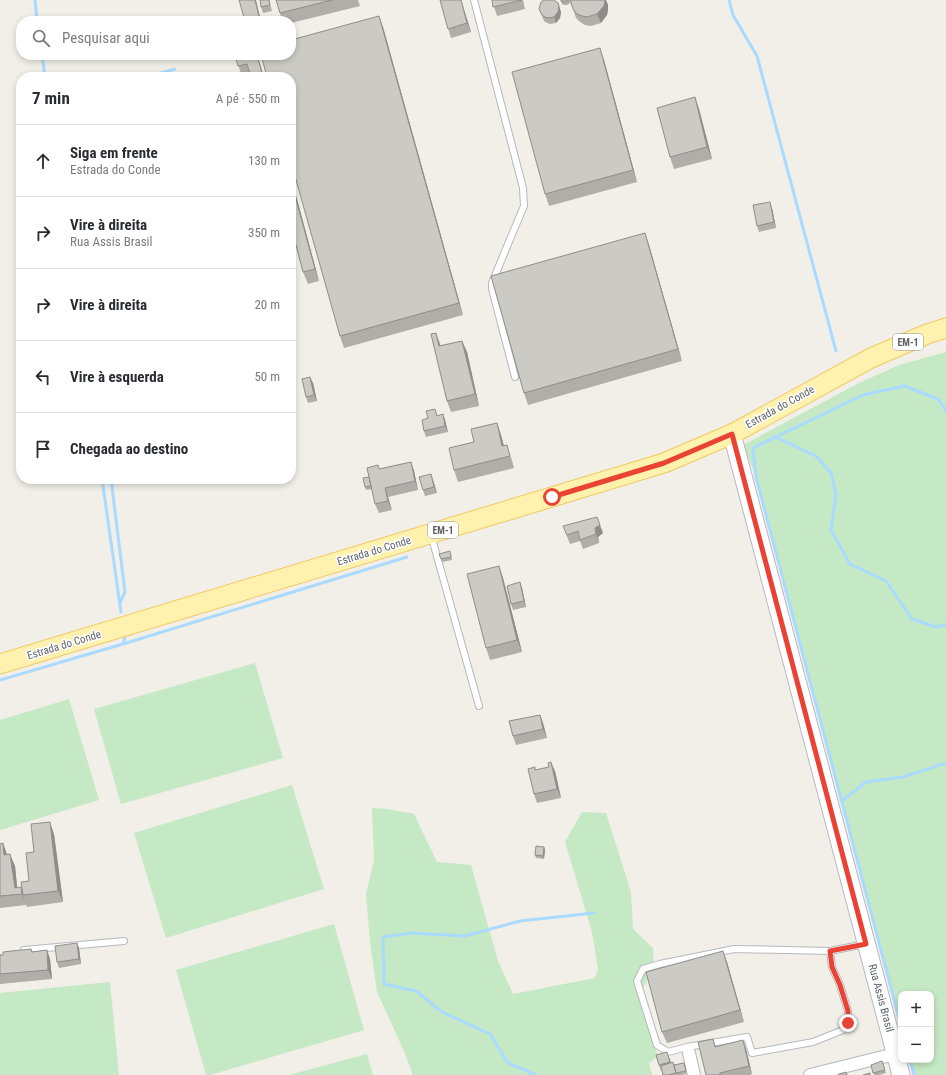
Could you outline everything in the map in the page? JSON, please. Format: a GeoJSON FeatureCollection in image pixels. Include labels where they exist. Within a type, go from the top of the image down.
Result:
{"type":"FeatureCollection","features":[{"type":"Feature","properties":{"kind":"main road","name":"Estrada do Conde"},"geometry":{"type":"LineString","coordinates":[[0,664],[664,463],[732,434],[871,358],[926,334],[946,328]]}},
{"type":"Feature","properties":{"kind":"main road","name":"Estrada do Conde"},"geometry":{"type":"LineString","coordinates":[[871,358],[946,333]]}},
{"type":"Feature","properties":{"kind":"main road","name":"Estrada do Conde"},"geometry":{"type":"LineString","coordinates":[[871,358],[946,342]]}},
{"type":"Feature","properties":{"kind":"street","name":"Rua Assis Brasil"},"geometry":{"type":"LineString","coordinates":[[732,434],[901,1075]]}},
{"type":"Feature","properties":{"kind":"street"},"geometry":{"type":"LineString","coordinates":[[689,1053],[694,1075]]}},
{"type":"Feature","properties":{"kind":"street"},"geometry":{"type":"LineString","coordinates":[[810,1075],[895,1054]]}},
{"type":"Feature","properties":{"kind":"lane"},"geometry":{"type":"LineString","coordinates":[[474,0],[523,188],[524,206],[492,283],[492,289],[515,377]]}},
{"type":"Feature","properties":{"kind":"lane"},"geometry":{"type":"LineString","coordinates":[[431,534],[479,706]]}},
{"type":"Feature","properties":{"kind":"lane"},"geometry":{"type":"LineString","coordinates":[[16,951],[124,941]]}},
{"type":"Feature","properties":{"kind":"lane"},"geometry":{"type":"LineString","coordinates":[[830,951],[832,967],[840,985],[848,1011],[848,1023],[843,1030],[813,1042],[752,1053],[747,1037],[687,1047],[668,1052],[657,1045],[637,981],[643,969],[660,964],[734,949],[830,951],[866,944]]}},
{"type":"Feature","properties":{"kind":"green space"},"geometry":{"type":"Polygon","coordinates":[[[946,352],[946,1075],[914,1075],[911,1063],[934,1063],[934,991],[898,991],[898,1015],[756,477],[743,445],[857,384],[899,365],[946,352]]]}},
{"type":"Feature","properties":{"kind":"green space"},"geometry":{"type":"Polygon","coordinates":[[[255,663],[283,758],[121,804],[94,709],[255,663]]]}},
{"type":"Feature","properties":{"kind":"green space"},"geometry":{"type":"Polygon","coordinates":[[[69,699],[99,800],[0,830],[0,720],[69,699]]]}},
{"type":"Feature","properties":{"kind":"green space"},"geometry":{"type":"Polygon","coordinates":[[[292,785],[324,889],[166,938],[134,833],[292,785]]]}},
{"type":"Feature","properties":{"kind":"green space"},"geometry":{"type":"Polygon","coordinates":[[[372,808],[388,809],[414,814],[437,862],[471,865],[498,961],[513,994],[595,978],[598,969],[592,932],[565,842],[582,812],[606,813],[631,892],[633,929],[653,948],[654,971],[638,995],[658,1056],[649,1063],[652,1075],[413,1075],[404,1051],[377,992],[370,942],[366,894],[374,860],[372,808]]]}},
{"type":"Feature","properties":{"kind":"green space"},"geometry":{"type":"Polygon","coordinates":[[[334,924],[364,1030],[206,1075],[176,970],[334,924]]]}},
{"type":"Feature","properties":{"kind":"green space"},"geometry":{"type":"Polygon","coordinates":[[[110,982],[119,1075],[0,1075],[0,993],[110,982]]]}},
{"type":"Feature","properties":{"kind":"green space"},"geometry":{"type":"Polygon","coordinates":[[[367,1054],[373,1075],[289,1075],[367,1054]]]}},
{"type":"Feature","properties":{"kind":"building"},"geometry":{"type":"Polygon","coordinates":[[[239,0],[255,0],[259,16],[244,16],[239,0]]]}},
{"type":"Feature","properties":{"kind":"building"},"geometry":{"type":"Polygon","coordinates":[[[260,0],[269,0],[270,5],[261,7],[260,0]]]}},
{"type":"Feature","properties":{"kind":"building"},"geometry":{"type":"Polygon","coordinates":[[[276,0],[332,0],[280,13],[276,0]]]}},
{"type":"Feature","properties":{"kind":"building"},"geometry":{"type":"Polygon","coordinates":[[[440,0],[461,0],[467,23],[448,29],[440,0]]]}},
{"type":"Feature","properties":{"kind":"building"},"geometry":{"type":"Polygon","coordinates":[[[492,0],[522,0],[493,7],[492,0]]]}},
{"type":"Feature","properties":{"kind":"building"},"geometry":{"type":"Polygon","coordinates":[[[544,0],[554,0],[558,3],[558,12],[554,17],[548,18],[542,15],[539,9],[541,2],[544,0]]]}},
{"type":"Feature","properties":{"kind":"building"},"geometry":{"type":"Polygon","coordinates":[[[561,0],[569,0],[562,2],[561,0]]]}},
{"type":"Feature","properties":{"kind":"building"},"geometry":{"type":"Polygon","coordinates":[[[571,0],[605,1],[604,6],[597,14],[587,17],[577,14],[573,9],[571,0]]]}},
{"type":"Feature","properties":{"kind":"building"},"geometry":{"type":"Polygon","coordinates":[[[379,16],[459,303],[340,336],[296,180],[296,72],[266,72],[262,60],[296,60],[296,39],[379,16]]]}},
{"type":"Feature","properties":{"kind":"building"},"geometry":{"type":"Polygon","coordinates":[[[600,48],[633,170],[545,194],[512,72],[600,48]]]}},
{"type":"Feature","properties":{"kind":"building"},"geometry":{"type":"Polygon","coordinates":[[[236,60],[258,60],[262,72],[249,72],[247,64],[238,66],[236,60]]]}},
{"type":"Feature","properties":{"kind":"building"},"geometry":{"type":"Polygon","coordinates":[[[695,97],[707,147],[670,157],[657,108],[695,97]]]}},
{"type":"Feature","properties":{"kind":"building"},"geometry":{"type":"Polygon","coordinates":[[[296,199],[315,269],[303,272],[296,245],[296,199]]]}},
{"type":"Feature","properties":{"kind":"building"},"geometry":{"type":"Polygon","coordinates":[[[770,202],[774,222],[757,226],[753,205],[770,202]]]}},
{"type":"Feature","properties":{"kind":"building"},"geometry":{"type":"Polygon","coordinates":[[[645,233],[678,349],[524,393],[491,276],[645,233]]]}},
{"type":"Feature","properties":{"kind":"building"},"geometry":{"type":"Polygon","coordinates":[[[436,333],[439,346],[462,341],[475,394],[447,401],[431,334],[436,333]]]}},
{"type":"Feature","properties":{"kind":"building"},"geometry":{"type":"Polygon","coordinates":[[[310,377],[314,395],[306,397],[302,379],[310,377]]]}},
{"type":"Feature","properties":{"kind":"building"},"geometry":{"type":"Polygon","coordinates":[[[435,409],[437,416],[443,414],[445,426],[424,431],[422,420],[428,418],[426,411],[435,409]]]}},
{"type":"Feature","properties":{"kind":"building"},"geometry":{"type":"Polygon","coordinates":[[[497,423],[502,446],[507,445],[510,456],[454,470],[449,448],[474,442],[471,429],[497,423]]]}},
{"type":"Feature","properties":{"kind":"building"},"geometry":{"type":"Polygon","coordinates":[[[411,462],[415,481],[385,488],[388,501],[375,504],[367,468],[378,465],[379,469],[411,462]]]}},
{"type":"Feature","properties":{"kind":"building"},"geometry":{"type":"Polygon","coordinates":[[[431,474],[434,487],[423,490],[419,477],[431,474]]]}},
{"type":"Feature","properties":{"kind":"building"},"geometry":{"type":"Polygon","coordinates":[[[369,477],[371,486],[365,487],[363,478],[369,477]]]}},
{"type":"Feature","properties":{"kind":"building"},"geometry":{"type":"Polygon","coordinates":[[[597,517],[600,525],[595,528],[596,534],[580,540],[578,531],[567,535],[563,526],[597,517]]]}},
{"type":"Feature","properties":{"kind":"building"},"geometry":{"type":"Polygon","coordinates":[[[450,551],[451,557],[441,559],[439,554],[450,551]]]}},
{"type":"Feature","properties":{"kind":"building"},"geometry":{"type":"Polygon","coordinates":[[[499,566],[517,640],[486,648],[467,574],[499,566]]]}},
{"type":"Feature","properties":{"kind":"building"},"geometry":{"type":"Polygon","coordinates":[[[520,582],[524,601],[511,604],[507,586],[520,582]]]}},
{"type":"Feature","properties":{"kind":"building"},"geometry":{"type":"Polygon","coordinates":[[[540,715],[543,729],[513,736],[509,721],[540,715]]]}},
{"type":"Feature","properties":{"kind":"building"},"geometry":{"type":"Polygon","coordinates":[[[551,762],[557,789],[534,794],[528,769],[535,767],[535,770],[549,767],[548,763],[551,762]]]}},
{"type":"Feature","properties":{"kind":"building"},"geometry":{"type":"Polygon","coordinates":[[[50,822],[58,891],[23,895],[21,882],[29,881],[26,853],[34,852],[31,824],[50,822]]]}},
{"type":"Feature","properties":{"kind":"building"},"geometry":{"type":"Polygon","coordinates":[[[3,843],[4,855],[10,854],[15,888],[21,887],[22,894],[0,896],[0,844],[3,843]]]}},
{"type":"Feature","properties":{"kind":"building"},"geometry":{"type":"Polygon","coordinates":[[[536,846],[544,847],[543,856],[535,855],[536,846]]]}},
{"type":"Feature","properties":{"kind":"building"},"geometry":{"type":"Polygon","coordinates":[[[77,943],[79,959],[57,962],[55,946],[77,943]]]}},
{"type":"Feature","properties":{"kind":"building"},"geometry":{"type":"Polygon","coordinates":[[[31,949],[32,952],[47,950],[48,970],[0,974],[0,955],[3,955],[3,952],[31,949]]]}},
{"type":"Feature","properties":{"kind":"building"},"geometry":{"type":"Polygon","coordinates":[[[723,951],[740,1010],[662,1032],[646,972],[723,951]]]}},
{"type":"Feature","properties":{"kind":"building"},"geometry":{"type":"Polygon","coordinates":[[[713,1039],[715,1047],[743,1040],[749,1066],[720,1073],[720,1075],[706,1075],[698,1042],[713,1039]]]}},
{"type":"Feature","properties":{"kind":"building"},"geometry":{"type":"Polygon","coordinates":[[[667,1052],[670,1062],[659,1065],[656,1055],[667,1052]]]}},
{"type":"Feature","properties":{"kind":"building"},"geometry":{"type":"Polygon","coordinates":[[[882,1061],[885,1070],[873,1073],[871,1065],[882,1061]]]}},
{"type":"Feature","properties":{"kind":"building"},"geometry":{"type":"Polygon","coordinates":[[[673,1062],[676,1073],[663,1075],[661,1066],[673,1062]]]}},
{"type":"Feature","properties":{"kind":"building"},"geometry":{"type":"Polygon","coordinates":[[[684,1063],[686,1071],[676,1073],[674,1065],[684,1063]]]}},
{"type":"Feature","properties":{"kind":"building"},"geometry":{"type":"Polygon","coordinates":[[[846,1072],[847,1075],[839,1075],[839,1074],[846,1072]]]}},
{"type":"Feature","properties":{"kind":"waterway"},"geometry":{"type":"LineString","coordinates":[[35,0],[37,16]]}},
{"type":"Feature","properties":{"kind":"waterway"},"geometry":{"type":"LineString","coordinates":[[729,0],[733,15],[757,56],[836,351]]}},
{"type":"Feature","properties":{"kind":"waterway"},"geometry":{"type":"LineString","coordinates":[[43,60],[44,72]]}},
{"type":"Feature","properties":{"kind":"waterway"},"geometry":{"type":"LineString","coordinates":[[164,72],[175,69]]}},
{"type":"Feature","properties":{"kind":"waterway"},"geometry":{"type":"LineString","coordinates":[[898,1015],[756,477],[753,448],[863,395],[904,386],[938,399],[946,411]]}},
{"type":"Feature","properties":{"kind":"waterway"},"geometry":{"type":"LineString","coordinates":[[775,437],[816,456],[831,473],[836,494],[831,530],[850,564],[886,581],[912,619],[936,627],[946,625]]}},
{"type":"Feature","properties":{"kind":"waterway"},"geometry":{"type":"LineString","coordinates":[[103,484],[121,612]]}},
{"type":"Feature","properties":{"kind":"waterway"},"geometry":{"type":"LineString","coordinates":[[112,484],[125,592],[120,603]]}},
{"type":"Feature","properties":{"kind":"waterway"},"geometry":{"type":"LineString","coordinates":[[0,680],[407,557]]}},
{"type":"Feature","properties":{"kind":"waterway"},"geometry":{"type":"LineString","coordinates":[[123,644],[125,637]]}},
{"type":"Feature","properties":{"kind":"waterway"},"geometry":{"type":"LineString","coordinates":[[842,801],[866,782],[903,777],[946,763]]}},
{"type":"Feature","properties":{"kind":"waterway"},"geometry":{"type":"LineString","coordinates":[[536,1075],[508,1063],[490,1034],[442,1012],[416,991],[384,984],[383,937],[411,933],[465,936],[520,921],[594,913]]}},
{"type":"Feature","properties":{"kind":"waterway"},"geometry":{"type":"LineString","coordinates":[[911,1063],[914,1075]]}},
{"type":"Feature","properties":{"kind":"route"},"geometry":{"type":"LineString","coordinates":[[552,497],[664,463],[732,434],[866,944],[830,951],[832,967],[840,985],[848,1011],[848,1023]]}}]}
